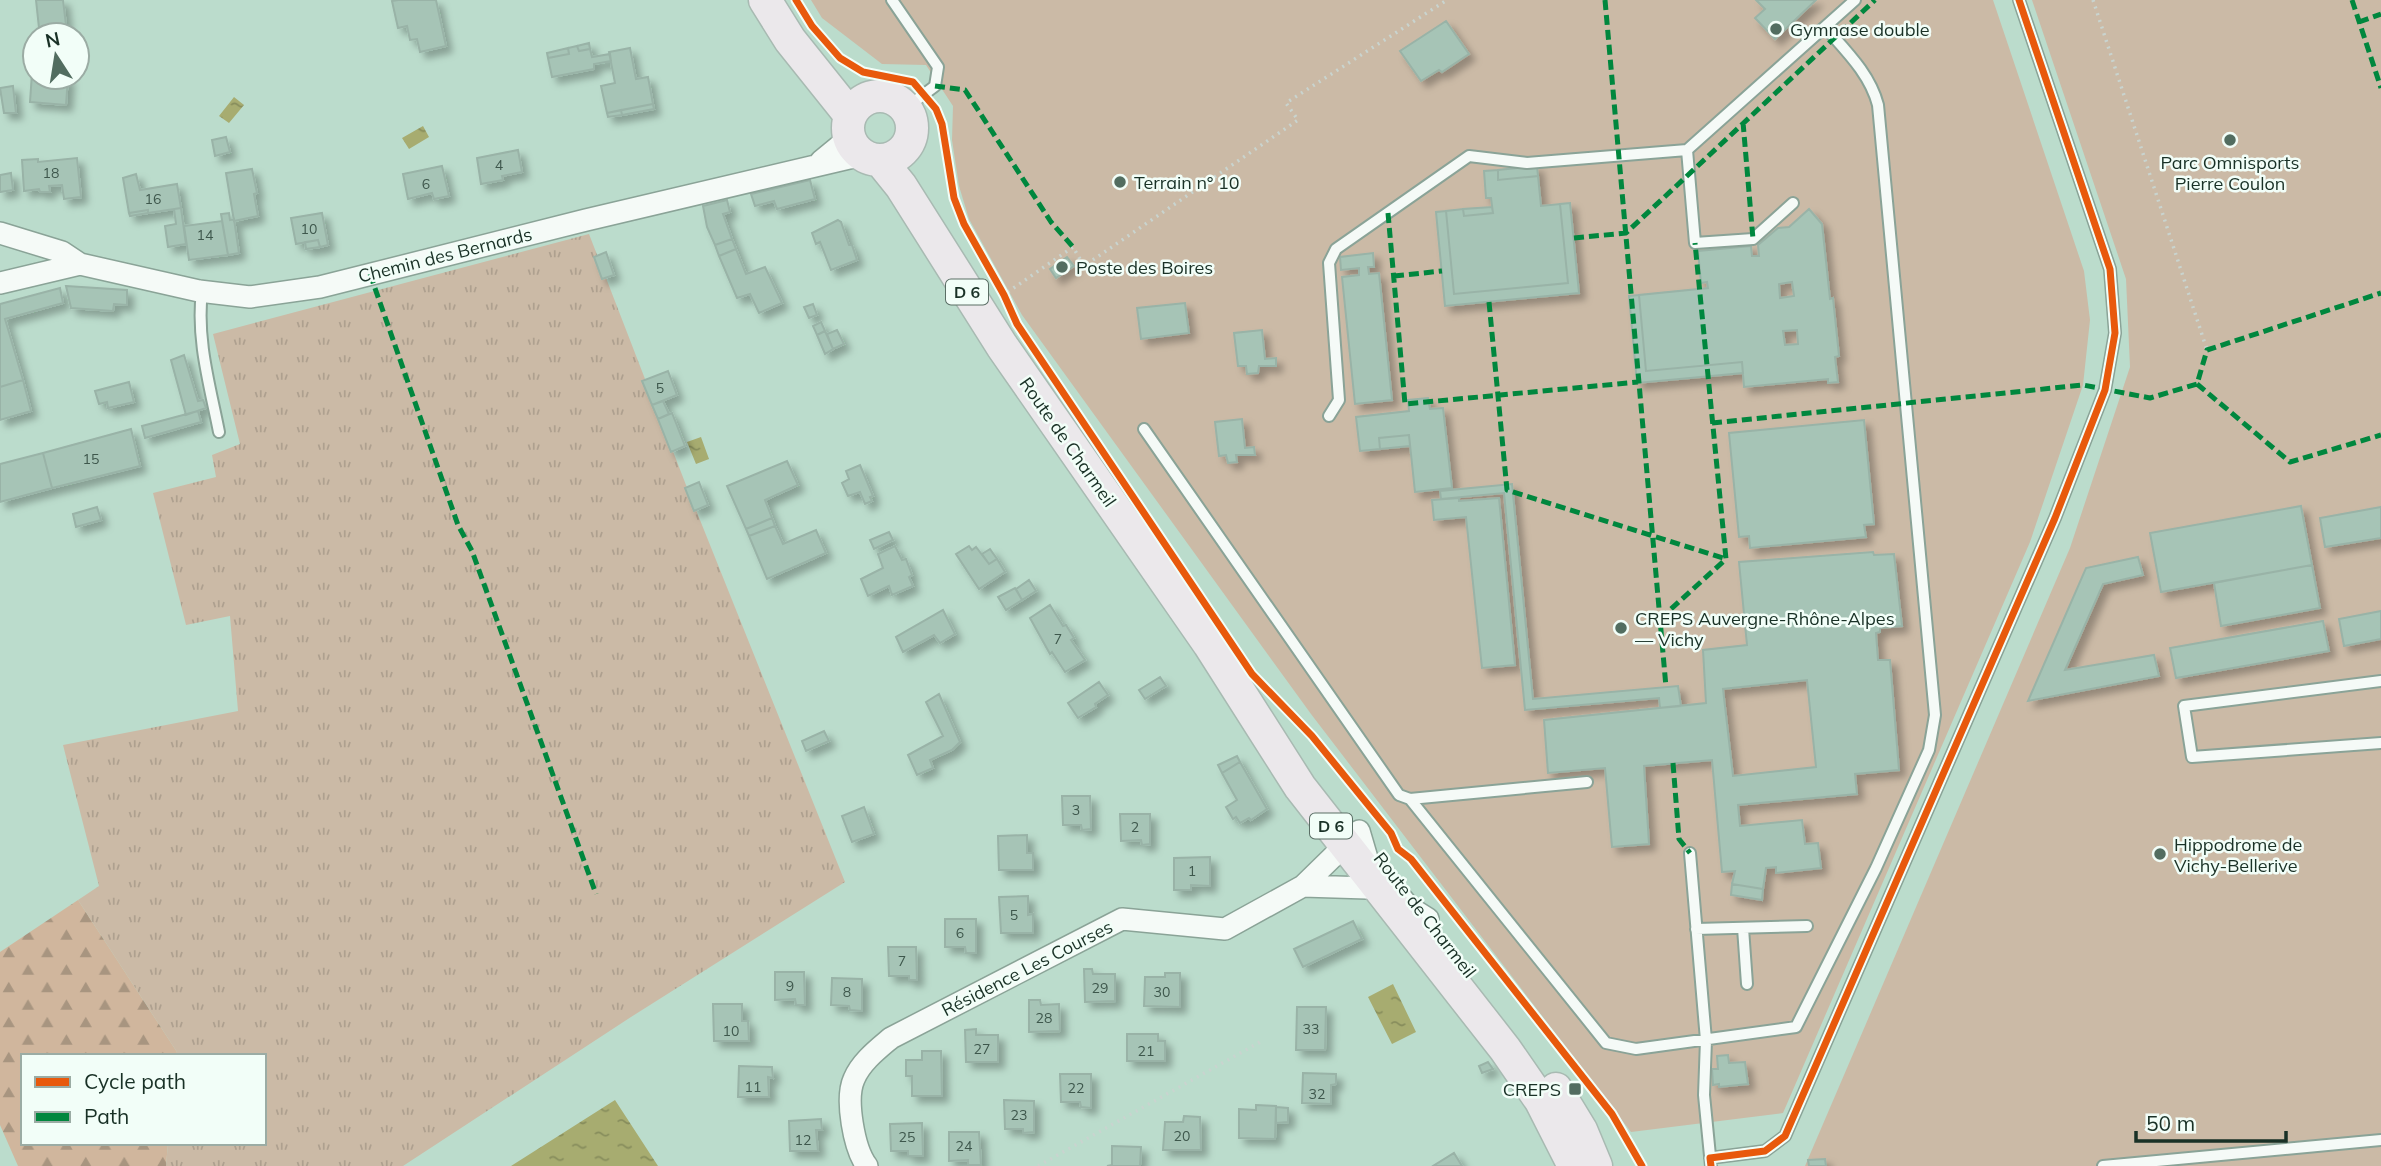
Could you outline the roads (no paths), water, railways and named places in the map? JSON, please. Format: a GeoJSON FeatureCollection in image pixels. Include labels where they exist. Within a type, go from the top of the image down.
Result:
{"type":"FeatureCollection","features":[{"type":"Feature","properties":{"kind":"main road","name":"Route de Charmeil"},"geometry":{"type":"LineString","coordinates":[[765,0],[790,40],[901,186],[1002,346],[1209,644],[1300,787],[1428,919],[1514,1027],[1581,1130],[1587,1165]]}},
{"type":"Feature","properties":{"kind":"main road","name":"Route de Charmeil"},"geometry":{"type":"LineString","coordinates":[[781,0],[822,57],[862,133]]}},
{"type":"Feature","properties":{"kind":"main road"},"geometry":{"type":"LineString","coordinates":[[906,108],[897,100],[883,96],[862,133],[896,156],[908,143]]}},
{"type":"Feature","properties":{"kind":"main road","name":"Route de Charmeil"},"geometry":{"type":"LineString","coordinates":[[906,108],[911,121],[912,132],[908,143],[914,179],[932,238]]}},
{"type":"Feature","properties":{"kind":"main road","name":"Route de Charmeil"},"geometry":{"type":"LineString","coordinates":[[1362,853],[1587,1165]]}},
{"type":"Feature","properties":{"kind":"street","name":"Chemin des Bernards"},"geometry":{"type":"LineString","coordinates":[[80,264],[202,292],[250,297],[320,287],[586,220],[807,169],[862,133]]}},
{"type":"Feature","properties":{"kind":"street"},"geometry":{"type":"LineString","coordinates":[[0,233],[62,252],[80,264]]}},
{"type":"Feature","properties":{"kind":"street"},"geometry":{"type":"LineString","coordinates":[[22,238],[26,276]]}},
{"type":"Feature","properties":{"kind":"street"},"geometry":{"type":"LineString","coordinates":[[0,283],[80,264]]}},
{"type":"Feature","properties":{"kind":"street"},"geometry":{"type":"LineString","coordinates":[[1303,886],[1367,888],[1362,853]]}},
{"type":"Feature","properties":{"kind":"street","name":"Résidence Les Courses"},"geometry":{"type":"LineString","coordinates":[[867,1166],[861,1158],[854,1135],[851,1095],[853,1080],[872,1054],[891,1038],[1122,919],[1225,929],[1362,853]]}},
{"type":"Feature","properties":{"kind":"lane"},"geometry":{"type":"LineString","coordinates":[[892,0],[938,67],[935,86],[906,108]]}},
{"type":"Feature","properties":{"kind":"lane"},"geometry":{"type":"LineString","coordinates":[[1329,416],[1339,400],[1329,263],[1336,249],[1469,156],[1527,163],[1687,150],[1855,0]]}},
{"type":"Feature","properties":{"kind":"lane"},"geometry":{"type":"LineString","coordinates":[[1690,853],[1706,1040],[1704,1095],[1711,1162],[1765,1151],[1785,1136],[2055,518],[2105,390],[2115,333],[2110,270],[2019,0]]}},
{"type":"Feature","properties":{"kind":"lane"},"geometry":{"type":"LineString","coordinates":[[1410,799],[1606,1043],[1636,1049],[1796,1027],[1876,868],[1929,750],[1935,715],[1878,105],[1867,75],[1825,27]]}},
{"type":"Feature","properties":{"kind":"lane"},"geometry":{"type":"LineString","coordinates":[[1687,150],[1695,243],[1753,239],[1793,203]]}},
{"type":"Feature","properties":{"kind":"lane"},"geometry":{"type":"LineString","coordinates":[[202,292],[200,334],[219,432]]}},
{"type":"Feature","properties":{"kind":"lane"},"geometry":{"type":"LineString","coordinates":[[1144,429],[1399,795],[1410,799],[1587,782]]}},
{"type":"Feature","properties":{"kind":"lane"},"geometry":{"type":"LineString","coordinates":[[2381,681],[2184,706],[2192,758],[2381,743]]}},
{"type":"Feature","properties":{"kind":"lane"},"geometry":{"type":"LineString","coordinates":[[1696,929],[1807,926]]}},
{"type":"Feature","properties":{"kind":"lane"},"geometry":{"type":"LineString","coordinates":[[1743,928],[1747,984]]}},
{"type":"Feature","properties":{"kind":"lane"},"geometry":{"type":"LineString","coordinates":[[2103,1166],[2381,1140]]}},
{"type":"Feature","properties":{"kind":"water"},"geometry":{"type":"Polygon","coordinates":[[[234,97],[244,105],[229,123],[219,116],[234,97]]]}},
{"type":"Feature","properties":{"kind":"water"},"geometry":{"type":"Polygon","coordinates":[[[423,126],[429,137],[409,149],[402,138],[423,126]]]}},
{"type":"Feature","properties":{"kind":"water"},"geometry":{"type":"Polygon","coordinates":[[[701,437],[709,459],[696,464],[687,442],[701,437]]]}},
{"type":"Feature","properties":{"kind":"water"},"geometry":{"type":"Polygon","coordinates":[[[1393,984],[1416,1032],[1392,1044],[1368,997],[1393,984]]]}},
{"type":"Feature","properties":{"kind":"water"},"geometry":{"type":"Polygon","coordinates":[[[615,1100],[658,1166],[511,1166],[615,1100]]]}},
{"type":"Feature","properties":{"kind":"place","name":"Gymnase double"},"geometry":{"type":"Point","coordinates":[1776,29]}},
{"type":"Feature","properties":{"kind":"place","name":"Parc Omnisports Pierre Coulon"},"geometry":{"type":"Point","coordinates":[2230,140]}},
{"type":"Feature","properties":{"kind":"place","name":"Terrain n° 10"},"geometry":{"type":"Point","coordinates":[1120,182]}},
{"type":"Feature","properties":{"kind":"place","name":"Poste des Boires"},"geometry":{"type":"Point","coordinates":[1062,267]}},
{"type":"Feature","properties":{"kind":"place","name":"CREPS Auvergne-Rhône-Alpes — Vichy"},"geometry":{"type":"Point","coordinates":[1621,628]}},
{"type":"Feature","properties":{"kind":"place","name":"Hippodrome de Vichy-Bellerive"},"geometry":{"type":"Point","coordinates":[2160,854]}},
{"type":"Feature","properties":{"kind":"place","name":"CREPS"},"geometry":{"type":"Point","coordinates":[1575,1089]}}]}
